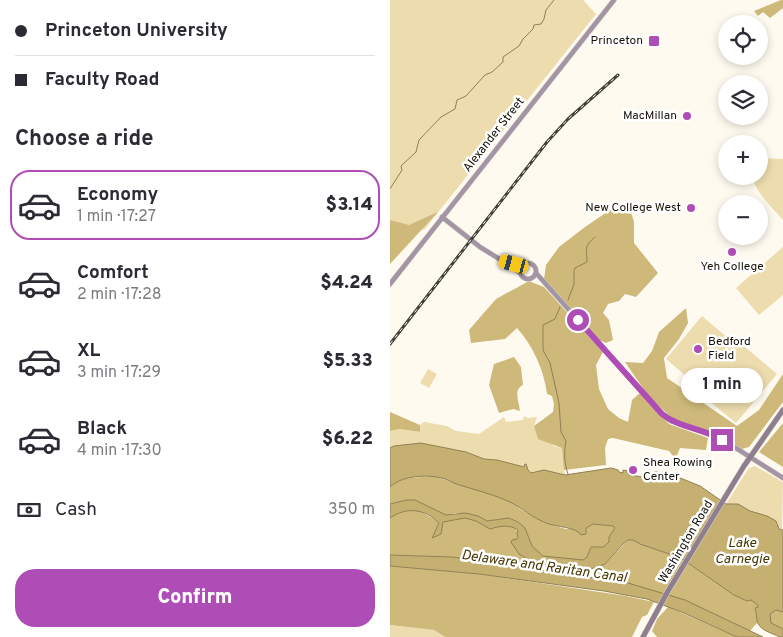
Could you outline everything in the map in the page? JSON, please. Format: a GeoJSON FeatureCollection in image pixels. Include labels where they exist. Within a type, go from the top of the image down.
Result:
{"type":"FeatureCollection","features":[{"type":"Feature","properties":{"kind":"main road","name":"Washington Road"},"geometry":{"type":"LineString","coordinates":[[643,637],[661,602],[749,458],[783,410]]}},
{"type":"Feature","properties":{"kind":"street","name":"Alexander Street"},"geometry":{"type":"LineString","coordinates":[[390,284],[614,0]]}},
{"type":"Feature","properties":{"kind":"street"},"geometry":{"type":"LineString","coordinates":[[442,218],[525,278],[531,278],[545,284]]}},
{"type":"Feature","properties":{"kind":"street"},"geometry":{"type":"LineString","coordinates":[[504,262],[518,265],[532,264],[545,284],[662,414],[671,421],[717,436],[783,478]]}},
{"type":"Feature","properties":{"kind":"street"},"geometry":{"type":"LineString","coordinates":[[521,274],[521,269],[524,265]]}},
{"type":"Feature","properties":{"kind":"street"},"geometry":{"type":"LineString","coordinates":[[531,278],[536,272]]}},
{"type":"Feature","properties":{"kind":"shaded area"},"geometry":{"type":"Polygon","coordinates":[[[390,0],[583,0],[596,14],[424,230],[390,220],[390,0]]]}},
{"type":"Feature","properties":{"kind":"shaded area"},"geometry":{"type":"Polygon","coordinates":[[[783,0],[783,8],[770,18],[763,12],[757,15],[754,11],[783,0]]]}},
{"type":"Feature","properties":{"kind":"shaded area"},"geometry":{"type":"Polygon","coordinates":[[[768,158],[783,159],[783,220],[768,203],[768,195],[762,195],[756,185],[768,185],[768,158]]]}},
{"type":"Feature","properties":{"kind":"shaded area"},"geometry":{"type":"Polygon","coordinates":[[[630,209],[634,222],[634,243],[658,273],[636,297],[625,294],[619,301],[608,304],[603,313],[609,320],[613,340],[606,343],[597,339],[544,279],[546,265],[559,247],[610,210],[630,209]]]}},
{"type":"Feature","properties":{"kind":"shaded area"},"geometry":{"type":"Polygon","coordinates":[[[438,212],[390,264],[390,220],[409,225],[438,212]]]}},
{"type":"Feature","properties":{"kind":"shaded area"},"geometry":{"type":"Polygon","coordinates":[[[783,247],[783,295],[759,315],[736,288],[783,247]]]}},
{"type":"Feature","properties":{"kind":"shaded area"},"geometry":{"type":"Polygon","coordinates":[[[529,281],[544,287],[603,352],[596,365],[599,389],[608,409],[619,418],[628,422],[632,400],[640,393],[669,424],[708,438],[706,450],[680,448],[673,465],[667,467],[663,464],[666,464],[667,460],[670,461],[673,456],[669,451],[613,438],[608,439],[605,448],[606,465],[564,470],[562,448],[538,439],[534,426],[553,412],[554,404],[552,396],[547,394],[537,359],[523,335],[517,328],[505,339],[471,343],[469,330],[496,299],[529,281]]]}},
{"type":"Feature","properties":{"kind":"shaded area"},"geometry":{"type":"Polygon","coordinates":[[[686,308],[688,323],[679,339],[664,358],[667,378],[737,426],[759,410],[783,374],[783,402],[749,447],[742,449],[719,434],[673,419],[649,397],[625,362],[643,363],[652,351],[659,332],[686,308]]]}},
{"type":"Feature","properties":{"kind":"shaded area"},"geometry":{"type":"Polygon","coordinates":[[[702,316],[729,339],[732,336],[777,374],[736,423],[693,388],[693,382],[666,359],[702,316]]]}},
{"type":"Feature","properties":{"kind":"shaded area"},"geometry":{"type":"Polygon","coordinates":[[[514,357],[521,367],[523,385],[517,393],[520,411],[513,409],[499,413],[489,385],[494,364],[514,357]]]}},
{"type":"Feature","properties":{"kind":"shaded area"},"geometry":{"type":"Polygon","coordinates":[[[428,369],[437,374],[429,388],[420,383],[428,369]]]}},
{"type":"Feature","properties":{"kind":"shaded area"},"geometry":{"type":"Polygon","coordinates":[[[390,412],[420,425],[420,432],[400,429],[390,431],[390,412]]]}},
{"type":"Feature","properties":{"kind":"shaded area"},"geometry":{"type":"Polygon","coordinates":[[[524,416],[528,418],[537,417],[534,426],[554,446],[562,448],[565,475],[555,472],[531,473],[525,467],[421,443],[390,448],[390,431],[400,429],[420,432],[420,425],[424,422],[447,426],[456,431],[479,434],[504,417],[506,422],[523,420],[524,416]]]}},
{"type":"Feature","properties":{"kind":"shaded area"},"geometry":{"type":"Polygon","coordinates":[[[783,423],[783,467],[759,452],[783,423]]]}},
{"type":"Feature","properties":{"kind":"shaded area"},"geometry":{"type":"Polygon","coordinates":[[[755,466],[783,482],[782,530],[766,517],[733,504],[726,504],[749,468],[755,466]]]}},
{"type":"Feature","properties":{"kind":"shaded area"},"geometry":{"type":"Polygon","coordinates":[[[436,477],[499,497],[513,503],[545,523],[566,529],[575,529],[586,534],[586,528],[593,524],[613,526],[615,528],[609,537],[609,542],[601,548],[591,547],[584,560],[562,559],[540,555],[532,546],[525,528],[510,518],[487,521],[478,516],[456,513],[446,515],[438,513],[428,506],[407,500],[390,504],[390,487],[395,483],[412,478],[436,477]]]}},
{"type":"Feature","properties":{"kind":"shaded area"},"geometry":{"type":"Polygon","coordinates":[[[418,510],[439,522],[432,537],[440,528],[443,522],[465,518],[476,521],[490,529],[498,526],[513,526],[518,532],[515,541],[519,554],[534,563],[535,570],[452,557],[390,555],[390,518],[397,512],[418,510]]]}},
{"type":"Feature","properties":{"kind":"shaded area"},"geometry":{"type":"Polygon","coordinates":[[[633,539],[640,544],[681,558],[734,595],[747,601],[751,600],[758,605],[757,623],[750,631],[676,599],[637,587],[598,579],[598,567],[605,564],[628,540],[633,539]]]}},
{"type":"Feature","properties":{"kind":"shaded area"},"geometry":{"type":"Polygon","coordinates":[[[390,566],[479,574],[626,596],[654,602],[647,615],[642,617],[632,637],[445,637],[434,630],[390,625],[390,566]]]}},
{"type":"Feature","properties":{"kind":"shaded area"},"geometry":{"type":"Polygon","coordinates":[[[668,607],[737,637],[657,637],[652,631],[657,619],[668,607]]]}},
{"type":"Feature","properties":{"kind":"shaded area"},"geometry":{"type":"Polygon","coordinates":[[[776,609],[783,612],[783,629],[770,623],[770,614],[776,609]]]}},
{"type":"Feature","properties":{"kind":"shaded area"},"geometry":{"type":"Polygon","coordinates":[[[390,625],[434,630],[445,637],[390,637],[390,625]]]}},
{"type":"Feature","properties":{"kind":"water","name":"Lake Carnegie"},"geometry":{"type":"Polygon","coordinates":[[[421,443],[524,467],[526,464],[531,473],[544,470],[565,475],[611,468],[623,473],[623,470],[629,471],[629,475],[651,478],[652,473],[655,472],[668,473],[700,486],[726,504],[738,504],[750,511],[767,516],[776,521],[779,529],[783,530],[783,612],[776,610],[770,614],[771,623],[783,629],[783,637],[769,632],[760,626],[755,608],[758,605],[751,600],[747,601],[734,595],[681,558],[633,540],[628,540],[622,545],[605,564],[585,571],[534,563],[519,554],[511,542],[517,539],[518,530],[508,526],[490,529],[476,521],[465,518],[443,522],[441,534],[432,538],[439,523],[427,514],[409,511],[396,514],[390,518],[390,504],[415,500],[446,515],[465,513],[478,516],[487,521],[509,518],[525,528],[532,546],[543,556],[583,560],[587,557],[591,547],[603,547],[609,542],[609,537],[615,528],[613,526],[593,524],[586,528],[586,534],[581,535],[575,530],[541,521],[514,504],[439,477],[409,478],[390,487],[390,448],[421,443]]]}},
{"type":"Feature","properties":{"kind":"water"},"geometry":{"type":"Polygon","coordinates":[[[390,555],[452,557],[628,583],[685,600],[763,637],[737,637],[647,599],[604,591],[479,574],[390,566],[390,555]]]}},
{"type":"Feature","properties":{"kind":"waterway"},"geometry":{"type":"LineString","coordinates":[[390,189],[402,170],[401,166],[416,152],[419,140],[441,117],[455,109],[457,100],[466,96],[485,75],[492,72],[503,62],[503,57],[519,46],[533,29],[534,25],[541,24],[546,10],[554,0]]}},
{"type":"Feature","properties":{"kind":"waterway"},"geometry":{"type":"LineString","coordinates":[[568,300],[574,284],[575,268],[587,262],[587,246],[595,237]]}},
{"type":"Feature","properties":{"kind":"waterway"},"geometry":{"type":"LineString","coordinates":[[560,307],[555,319],[543,325],[543,350],[550,363],[559,403],[561,432],[566,441],[565,458],[568,474]]}},
{"type":"Feature","properties":{"kind":"railway"},"geometry":{"type":"LineString","coordinates":[[390,344],[547,142],[568,119],[618,75]]}},
{"type":"Feature","properties":{"kind":"place","name":"Princeton"},"geometry":{"type":"Point","coordinates":[654,41]}},
{"type":"Feature","properties":{"kind":"place","name":"MacMillan"},"geometry":{"type":"Point","coordinates":[687,116]}},
{"type":"Feature","properties":{"kind":"place","name":"New College West"},"geometry":{"type":"Point","coordinates":[691,208]}},
{"type":"Feature","properties":{"kind":"place","name":"Yeh College"},"geometry":{"type":"Point","coordinates":[732,252]}},
{"type":"Feature","properties":{"kind":"place","name":"Bedford Field"},"geometry":{"type":"Point","coordinates":[698,349]}},
{"type":"Feature","properties":{"kind":"place","name":"Shea Rowing Center"},"geometry":{"type":"Point","coordinates":[633,470]}},
{"type":"Feature","properties":{"kind":"route"},"geometry":{"type":"LineString","coordinates":[[578,320],[662,414],[671,421],[712,434],[722,440]]}},
{"type":"Feature","properties":{"kind":"water label","name":"Delaware and Raritan Canal"},"geometry":{"type":"Point","coordinates":[544,567]}}]}
